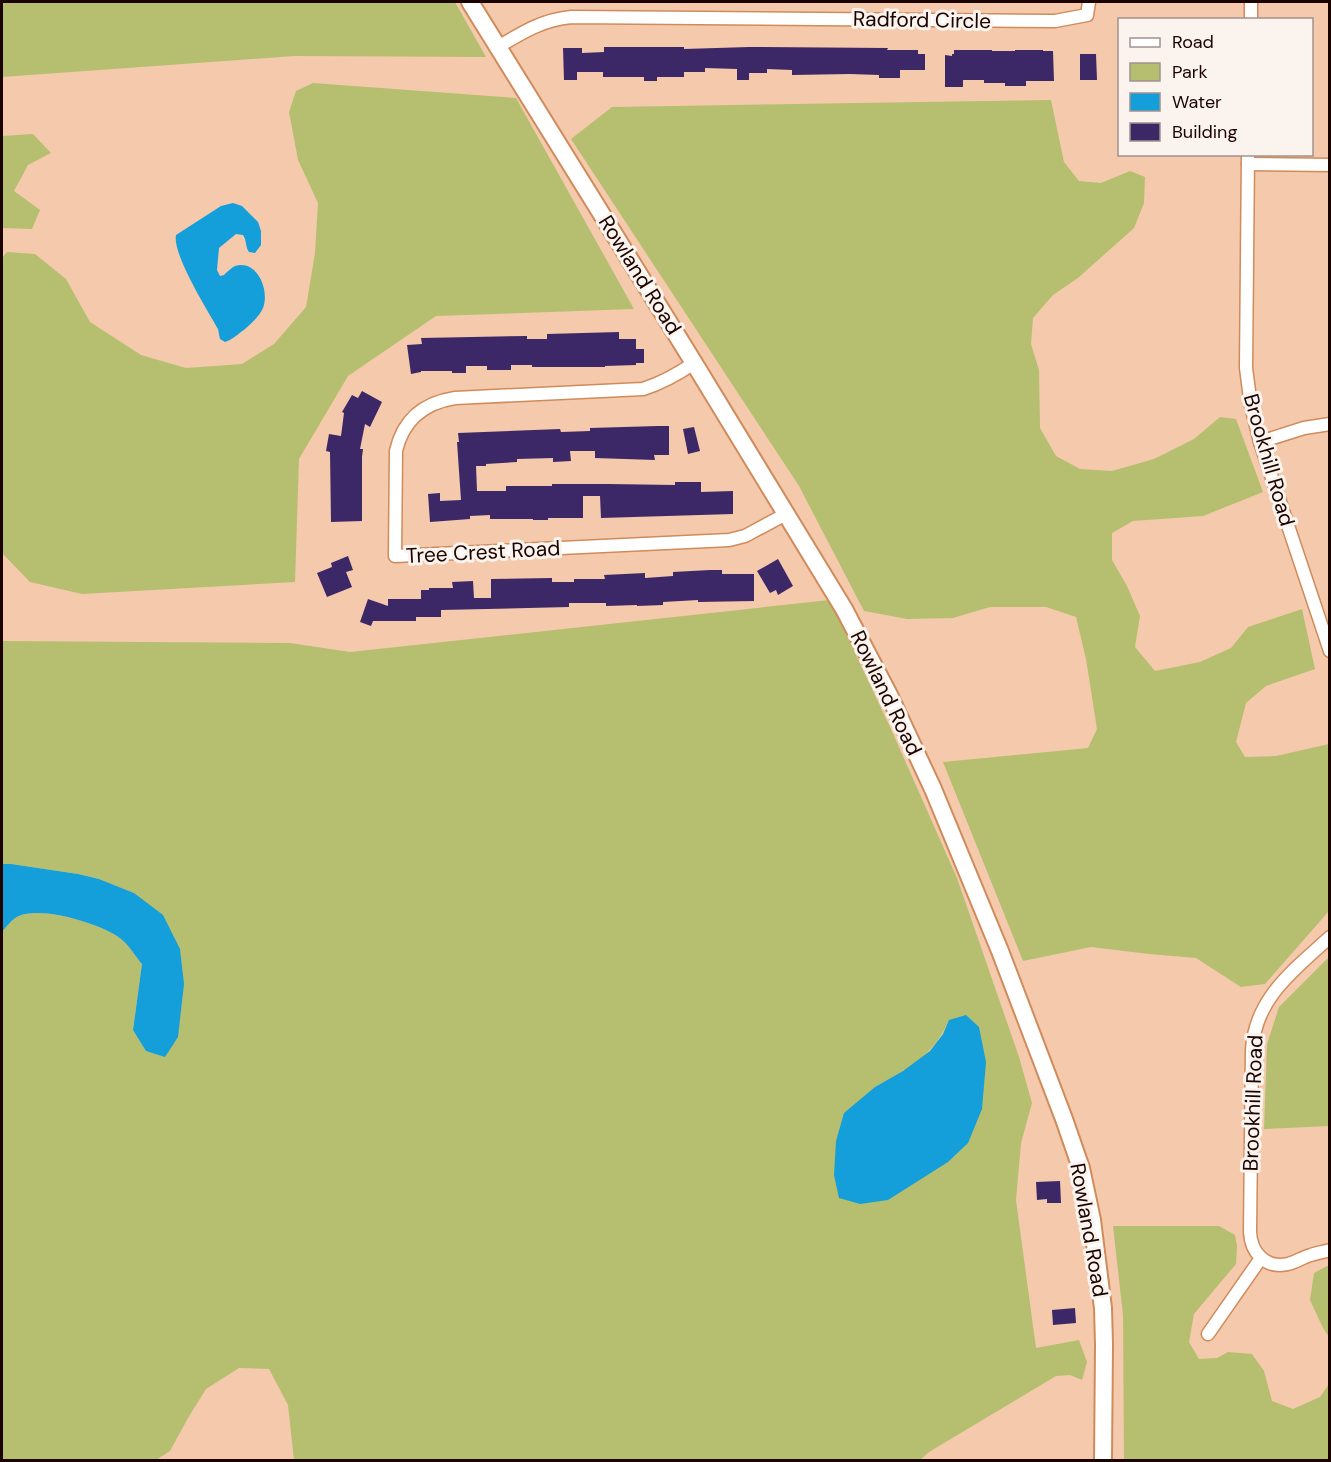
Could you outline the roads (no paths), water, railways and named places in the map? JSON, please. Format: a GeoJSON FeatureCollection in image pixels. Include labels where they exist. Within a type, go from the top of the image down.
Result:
{"type":"FeatureCollection","features":[{"type":"Feature","properties":{"kind":"street","name":"Rowland Road"},"geometry":{"type":"LineString","coordinates":[[470,2],[844,609],[889,695],[933,789],[1000,951],[1078,1158],[1092,1220],[1103,1308],[1103,1461]]}},
{"type":"Feature","properties":{"kind":"street","name":"Radford Circle"},"geometry":{"type":"LineString","coordinates":[[498,47],[541,23],[571,16],[1055,21],[1087,15],[1089,2]]}},
{"type":"Feature","properties":{"kind":"street"},"geometry":{"type":"LineString","coordinates":[[1251,2],[1251,18]]}},
{"type":"Feature","properties":{"kind":"street"},"geometry":{"type":"LineString","coordinates":[[1248,159],[1329,165]]}},
{"type":"Feature","properties":{"kind":"street","name":"Brookhill Road"},"geometry":{"type":"LineString","coordinates":[[1248,159],[1246,368],[1251,406],[1260,442],[1329,651]]}},
{"type":"Feature","properties":{"kind":"street","name":"Tree Crest Road"},"geometry":{"type":"LineString","coordinates":[[694,363],[677,375],[643,389],[455,398],[428,406],[407,425],[396,451],[395,556],[729,540],[745,536],[786,514]]}},
{"type":"Feature","properties":{"kind":"street"},"geometry":{"type":"LineString","coordinates":[[1260,442],[1304,428],[1329,424]]}},
{"type":"Feature","properties":{"kind":"street","name":"Brookhill Road"},"geometry":{"type":"LineString","coordinates":[[1261,1258],[1254,1251],[1250,1241],[1252,1036],[1262,1009],[1272,994],[1329,937]]}},
{"type":"Feature","properties":{"kind":"street"},"geometry":{"type":"LineString","coordinates":[[1208,1334],[1261,1258],[1274,1264],[1286,1265],[1329,1250]]}},
{"type":"Feature","properties":{"kind":"water"},"geometry":{"type":"Polygon","coordinates":[[[233,203],[242,206],[258,222],[261,231],[261,245],[255,253],[249,252],[243,235],[236,234],[219,248],[217,270],[220,276],[235,266],[250,267],[260,278],[265,301],[254,321],[225,342],[220,339],[218,329],[179,255],[176,235],[221,206],[233,203]]]}},
{"type":"Feature","properties":{"kind":"water"},"geometry":{"type":"Polygon","coordinates":[[[2,864],[99,879],[134,893],[163,915],[180,949],[184,984],[178,1037],[165,1057],[146,1051],[133,1030],[142,964],[121,939],[86,922],[42,913],[17,917],[2,932],[2,864]]]}},
{"type":"Feature","properties":{"kind":"water"},"geometry":{"type":"Polygon","coordinates":[[[966,1015],[979,1027],[986,1062],[982,1109],[968,1143],[948,1162],[888,1200],[860,1204],[839,1198],[834,1175],[836,1141],[844,1113],[875,1087],[903,1071],[930,1051],[943,1034],[949,1020],[966,1015]]]}}]}
